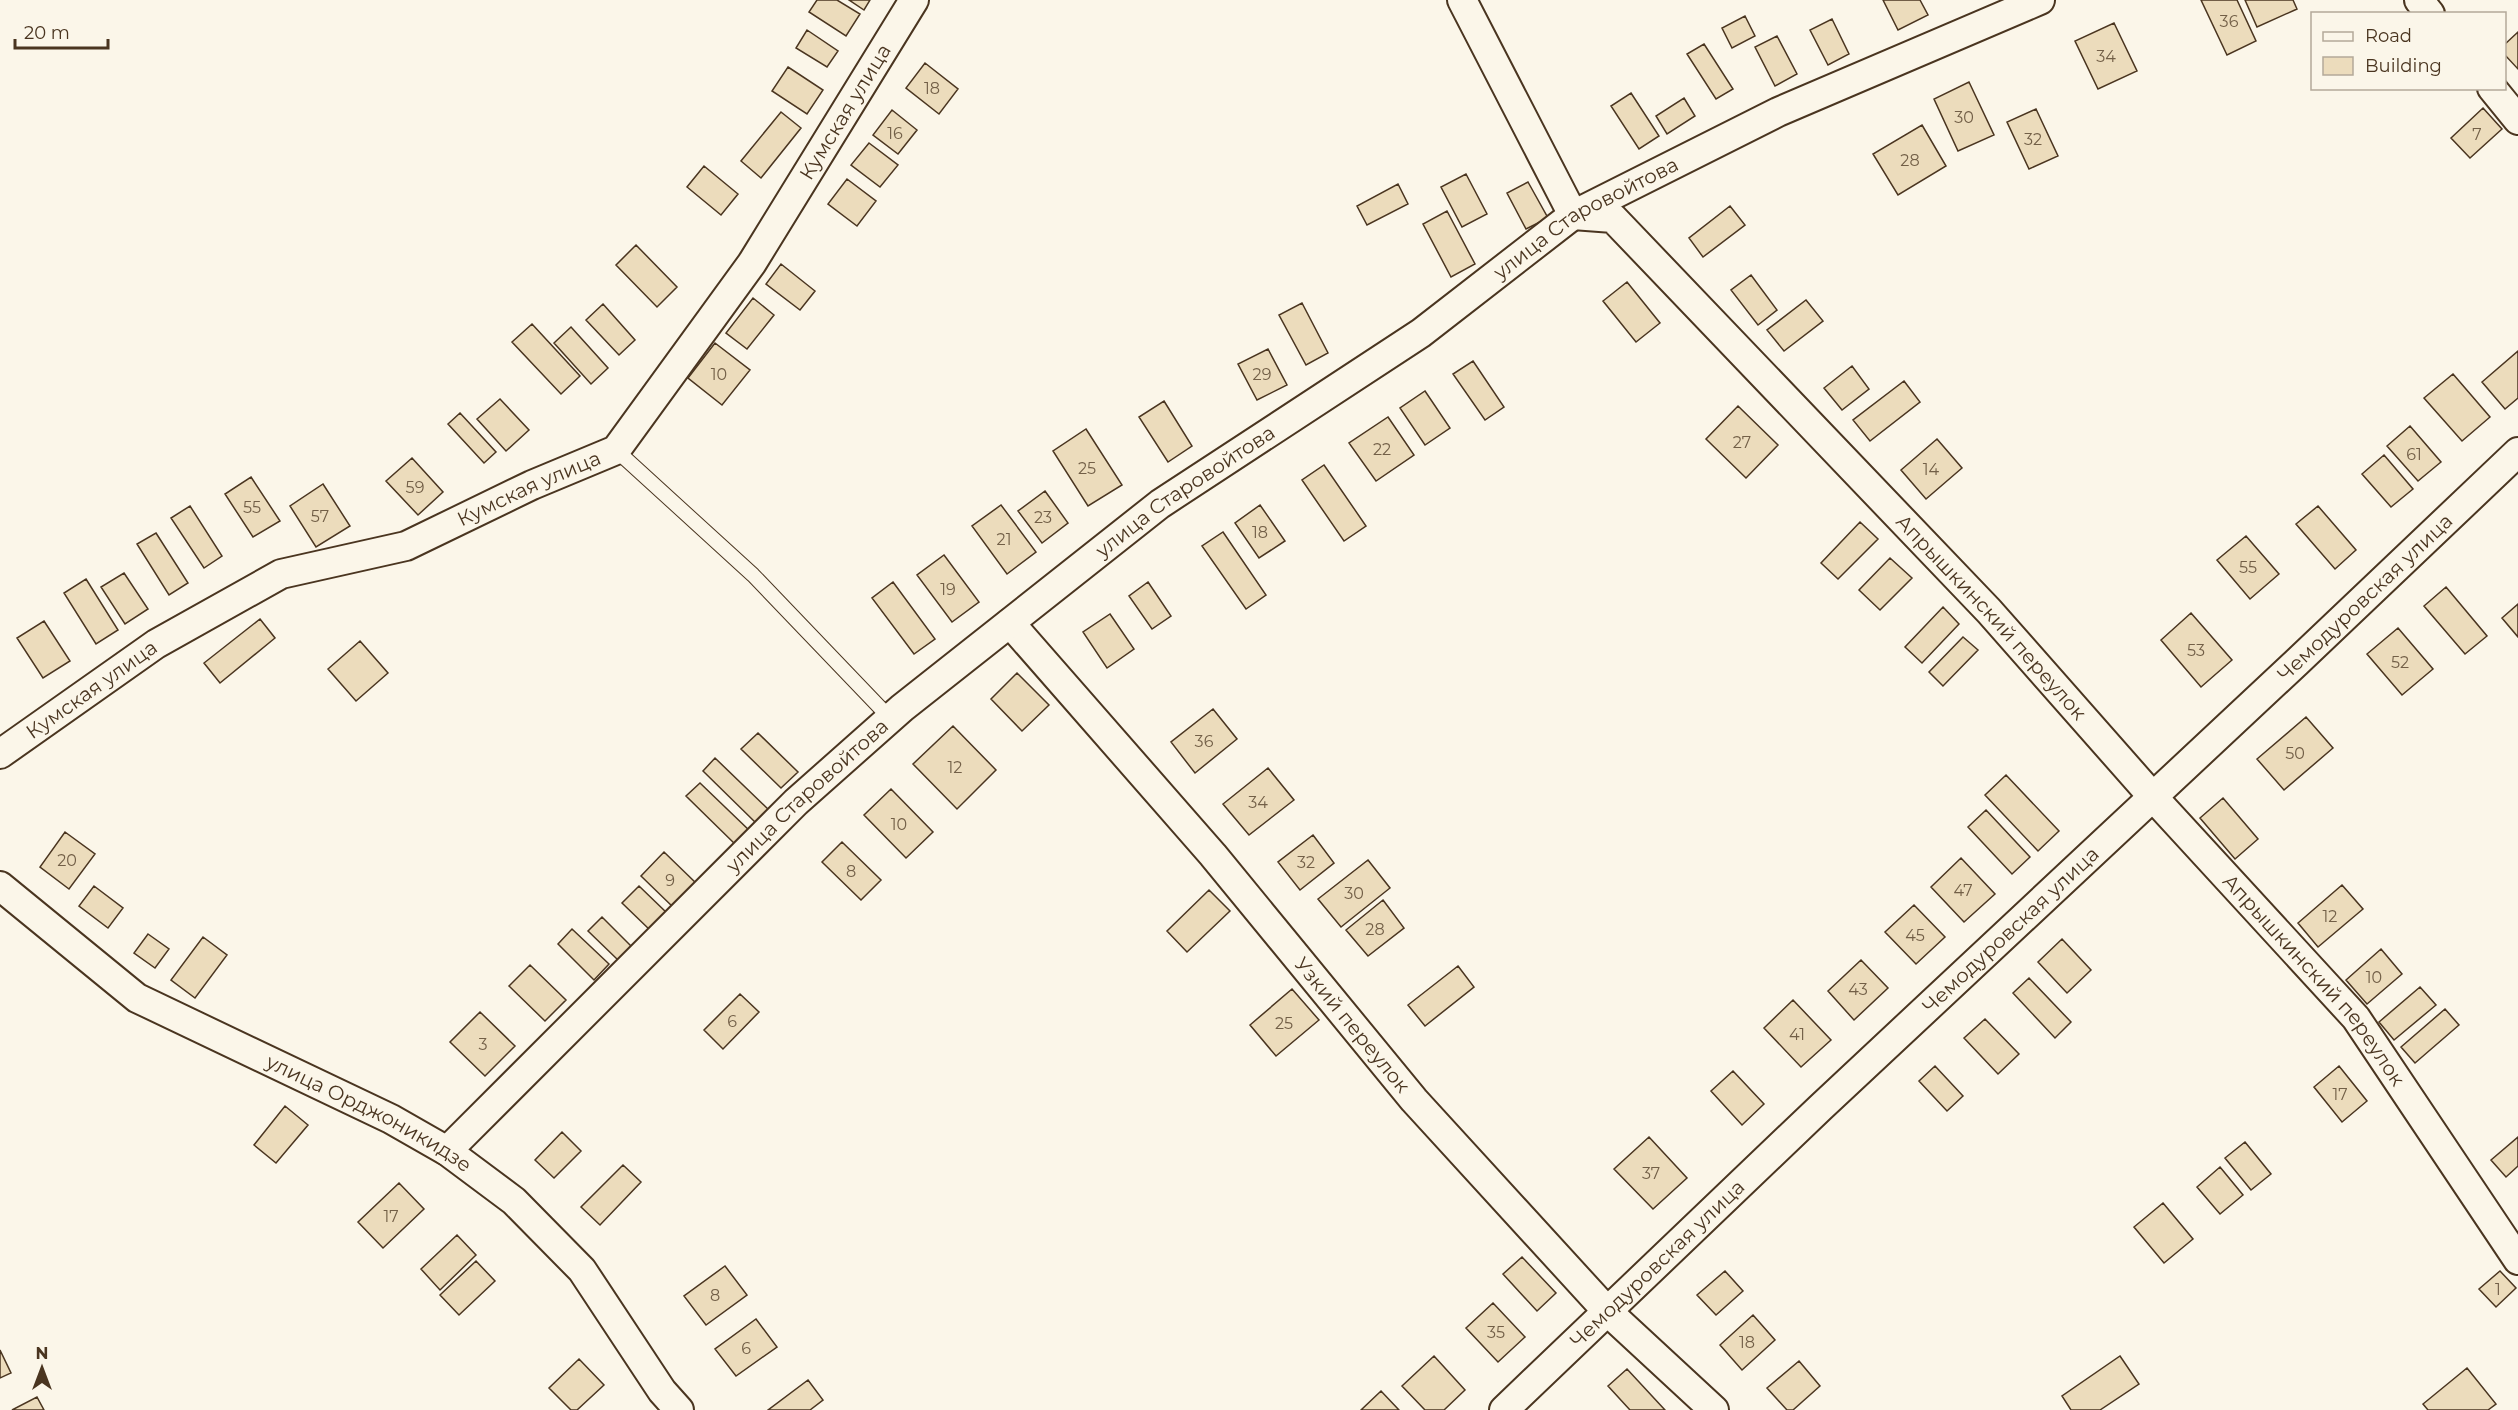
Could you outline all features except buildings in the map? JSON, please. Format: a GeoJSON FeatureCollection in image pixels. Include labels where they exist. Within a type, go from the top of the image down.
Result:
{"type":"FeatureCollection","features":[{"type":"Feature","properties":{"kind":"street","name":"Кумская улица"},"geometry":{"type":"LineString","coordinates":[[0,754],[156,644],[281,574],[406,546],[532,485],[616,450],[753,263],[914,0]]}},
{"type":"Feature","properties":{"kind":"street"},"geometry":{"type":"LineString","coordinates":[[1461,0],[1573,214]]}},
{"type":"Feature","properties":{"kind":"street","name":"улица Старовойтова"},"geometry":{"type":"LineString","coordinates":[[447,1151],[796,802],[890,718],[1161,504],[1421,333],[1573,214],[1778,112],[2040,0]]}},
{"type":"Feature","properties":{"kind":"street"},"geometry":{"type":"LineString","coordinates":[[2419,0],[2428,12]]}},
{"type":"Feature","properties":{"kind":"street"},"geometry":{"type":"LineString","coordinates":[[2494,90],[2518,120]]}},
{"type":"Feature","properties":{"kind":"street","name":"Апрышкинский переулок"},"geometry":{"type":"LineString","coordinates":[[1573,214],[1613,218],[1989,611],[2153,797],[2356,1017],[2518,1260]]}},
{"type":"Feature","properties":{"kind":"street","name":"Чемодуровская улица"},"geometry":{"type":"LineString","coordinates":[[1504,1410],[2518,452]]}},
{"type":"Feature","properties":{"kind":"street","name":"Узкий переулок"},"geometry":{"type":"LineString","coordinates":[[1010,623],[1213,855],[1414,1100],[1607,1311],[1714,1410]]}},
{"type":"Feature","properties":{"kind":"street","name":"улица Орджоникидзе"},"geometry":{"type":"LineString","coordinates":[[0,886],[137,998],[391,1119],[447,1151],[514,1201],[582,1270],[662,1391],[679,1410]]}},
{"type":"Feature","properties":{"kind":"lane"},"geometry":{"type":"LineString","coordinates":[[616,450],[753,575],[890,718]]}}]}
